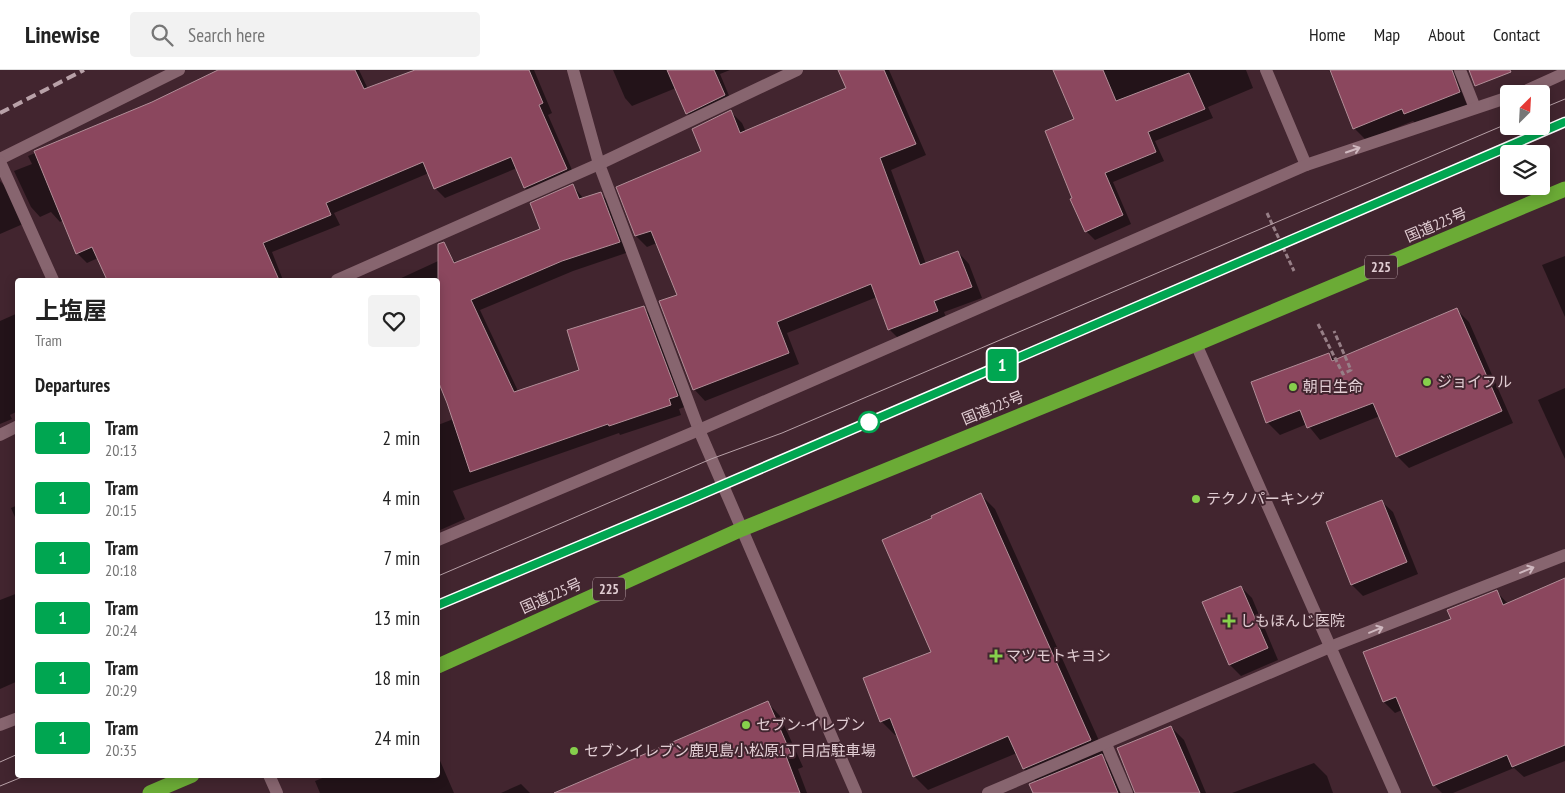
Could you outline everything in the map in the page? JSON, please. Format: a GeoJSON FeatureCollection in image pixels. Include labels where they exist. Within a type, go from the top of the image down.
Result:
{"type":"FeatureCollection","features":[{"type":"Feature","properties":{"kind":"highway","name":"国道225号"},"geometry":{"type":"LineString","coordinates":[[440,665],[742,529],[1196,344],[1565,189]]}},
{"type":"Feature","properties":{"kind":"highway"},"geometry":{"type":"LineString","coordinates":[[150,793],[185,778]]}},
{"type":"Feature","properties":{"kind":"street"},"geometry":{"type":"LineString","coordinates":[[52,278],[0,161],[179,70]]}},
{"type":"Feature","properties":{"kind":"street"},"geometry":{"type":"LineString","coordinates":[[573,70],[599,164],[699,430],[856,793]]}},
{"type":"Feature","properties":{"kind":"street"},"geometry":{"type":"LineString","coordinates":[[342,278],[599,164],[797,70]]}},
{"type":"Feature","properties":{"kind":"street"},"geometry":{"type":"LineString","coordinates":[[1266,70],[1306,165]]}},
{"type":"Feature","properties":{"kind":"street"},"geometry":{"type":"LineString","coordinates":[[1460,70],[1475,108]]}},
{"type":"Feature","properties":{"kind":"street"},"geometry":{"type":"LineString","coordinates":[[1538,85],[1565,72]]}},
{"type":"Feature","properties":{"kind":"street"},"geometry":{"type":"LineString","coordinates":[[440,539],[699,430],[1306,165],[1500,100]]}},
{"type":"Feature","properties":{"kind":"street"},"geometry":{"type":"LineString","coordinates":[[1196,344],[1396,793]]}},
{"type":"Feature","properties":{"kind":"street"},"geometry":{"type":"LineString","coordinates":[[0,434],[15,427]]}},
{"type":"Feature","properties":{"kind":"street"},"geometry":{"type":"LineString","coordinates":[[988,793],[1330,647],[1565,555]]}},
{"type":"Feature","properties":{"kind":"street"},"geometry":{"type":"LineString","coordinates":[[0,725],[15,719]]}},
{"type":"Feature","properties":{"kind":"street"},"geometry":{"type":"LineString","coordinates":[[1106,744],[1127,793]]}},
{"type":"Feature","properties":{"kind":"street"},"geometry":{"type":"LineString","coordinates":[[270,778],[277,793]]}},
{"type":"Feature","properties":{"kind":"path"},"geometry":{"type":"LineString","coordinates":[[1266,211],[1294,272]]}},
{"type":"Feature","properties":{"kind":"path"},"geometry":{"type":"LineString","coordinates":[[1317,323],[1342,374],[1351,370],[1334,332]]}},
{"type":"Feature","properties":{"kind":"building"},"geometry":{"type":"Polygon","coordinates":[[[218,70],[355,70],[364,89],[415,70],[529,70],[543,103],[539,105],[567,169],[524,188],[511,157],[434,189],[423,162],[326,203],[331,215],[263,243],[278,278],[106,278],[92,247],[76,254],[34,151],[152,102],[218,70]]]}},
{"type":"Feature","properties":{"kind":"building"},"geometry":{"type":"Polygon","coordinates":[[[667,70],[714,70],[725,95],[686,114],[667,70]]]}},
{"type":"Feature","properties":{"kind":"building"},"geometry":{"type":"Polygon","coordinates":[[[838,70],[884,70],[916,144],[880,158],[920,265],[958,251],[972,287],[934,301],[938,311],[888,330],[871,284],[777,322],[789,353],[693,390],[659,301],[677,295],[651,231],[635,236],[616,187],[701,151],[692,129],[731,110],[740,133],[846,88],[838,70]]]}},
{"type":"Feature","properties":{"kind":"building"},"geometry":{"type":"Polygon","coordinates":[[[1053,70],[1103,70],[1116,101],[1189,73],[1205,109],[1148,132],[1156,152],[1105,173],[1123,215],[1085,232],[1070,199],[1072,198],[1045,131],[1074,119],[1053,70]]]}},
{"type":"Feature","properties":{"kind":"building"},"geometry":{"type":"Polygon","coordinates":[[[1330,70],[1452,70],[1460,92],[1404,114],[1402,109],[1353,129],[1330,70]]]}},
{"type":"Feature","properties":{"kind":"building"},"geometry":{"type":"Polygon","coordinates":[[[1469,70],[1510,70],[1511,72],[1475,86],[1469,70]]]}},
{"type":"Feature","properties":{"kind":"building"},"geometry":{"type":"Polygon","coordinates":[[[573,184],[579,199],[601,192],[620,242],[562,261],[471,300],[514,392],[579,370],[567,330],[644,306],[678,396],[669,399],[671,405],[609,426],[608,424],[470,472],[440,386],[440,278],[438,278],[438,244],[444,242],[454,263],[540,229],[530,203],[573,184]]]}},
{"type":"Feature","properties":{"kind":"building","name":"ジョイフル"},"geometry":{"type":"Polygon","coordinates":[[[1457,308],[1502,411],[1396,457],[1373,403],[1307,428],[1300,410],[1266,423],[1251,382],[1329,353],[1332,361],[1457,308]]]}},
{"type":"Feature","properties":{"kind":"building"},"geometry":{"type":"Polygon","coordinates":[[[981,493],[1091,740],[1023,769],[1008,736],[913,777],[890,718],[880,722],[863,678],[931,652],[882,540],[932,518],[931,516],[981,493]]]}},
{"type":"Feature","properties":{"kind":"building"},"geometry":{"type":"Polygon","coordinates":[[[1382,500],[1407,562],[1351,585],[1326,522],[1382,500]]]}},
{"type":"Feature","properties":{"kind":"building"},"geometry":{"type":"Polygon","coordinates":[[[1565,578],[1565,745],[1512,767],[1507,755],[1433,786],[1396,697],[1383,702],[1363,652],[1451,619],[1447,610],[1497,590],[1503,605],[1565,578]]]}},
{"type":"Feature","properties":{"kind":"building"},"geometry":{"type":"Polygon","coordinates":[[[1241,586],[1268,648],[1229,665],[1202,602],[1241,586]]]}},
{"type":"Feature","properties":{"kind":"building"},"geometry":{"type":"Polygon","coordinates":[[[768,701],[791,754],[786,756],[800,793],[554,793],[768,701]]]}},
{"type":"Feature","properties":{"kind":"building"},"geometry":{"type":"Polygon","coordinates":[[[1171,726],[1200,793],[1135,793],[1117,748],[1171,726]]]}},
{"type":"Feature","properties":{"kind":"building"},"geometry":{"type":"Polygon","coordinates":[[[1102,754],[1118,793],[1033,793],[1029,784],[1102,754]]]}},
{"type":"Feature","properties":{"kind":"tram line"},"geometry":{"type":"LineString","coordinates":[[1550,105],[1565,99]]}},
{"type":"Feature","properties":{"kind":"tram line"},"geometry":{"type":"LineString","coordinates":[[440,604],[723,485],[1565,122]]}},
{"type":"Feature","properties":{"kind":"tram line","name":"1"},"geometry":{"type":"LineString","coordinates":[[440,604],[688,500],[1565,122]]}},
{"type":"Feature","properties":{"kind":"tram line"},"geometry":{"type":"LineString","coordinates":[[440,575],[711,459],[782,433],[1500,127]]}},
{"type":"Feature","properties":{"kind":"tram line"},"geometry":{"type":"LineString","coordinates":[[0,762],[15,755]]}},
{"type":"Feature","properties":{"kind":"tram line"},"geometry":{"type":"LineString","coordinates":[[0,786],[20,778]]}},
{"type":"Feature","properties":{"kind":"railway"},"geometry":{"type":"LineString","coordinates":[[0,113],[84,70]]}},
{"type":"Feature","properties":{"kind":"place","name":"ジョイフル"},"geometry":{"type":"Point","coordinates":[1427,382]}},
{"type":"Feature","properties":{"kind":"place","name":"朝日生命"},"geometry":{"type":"Point","coordinates":[1293,387]}},
{"type":"Feature","properties":{"kind":"place","name":"テクノパーキング"},"geometry":{"type":"Point","coordinates":[1196,499]}},
{"type":"Feature","properties":{"kind":"place","name":"しもほんじ医院"},"geometry":{"type":"Point","coordinates":[1229,621]}},
{"type":"Feature","properties":{"kind":"place","name":"マツモトキヨシ"},"geometry":{"type":"Point","coordinates":[996,656]}},
{"type":"Feature","properties":{"kind":"place","name":"セブン-イレブン"},"geometry":{"type":"Point","coordinates":[746,725]}},
{"type":"Feature","properties":{"kind":"place","name":"セブンイレブン鹿児島小松原1丁目店駐車場"},"geometry":{"type":"Point","coordinates":[574,751]}}]}
